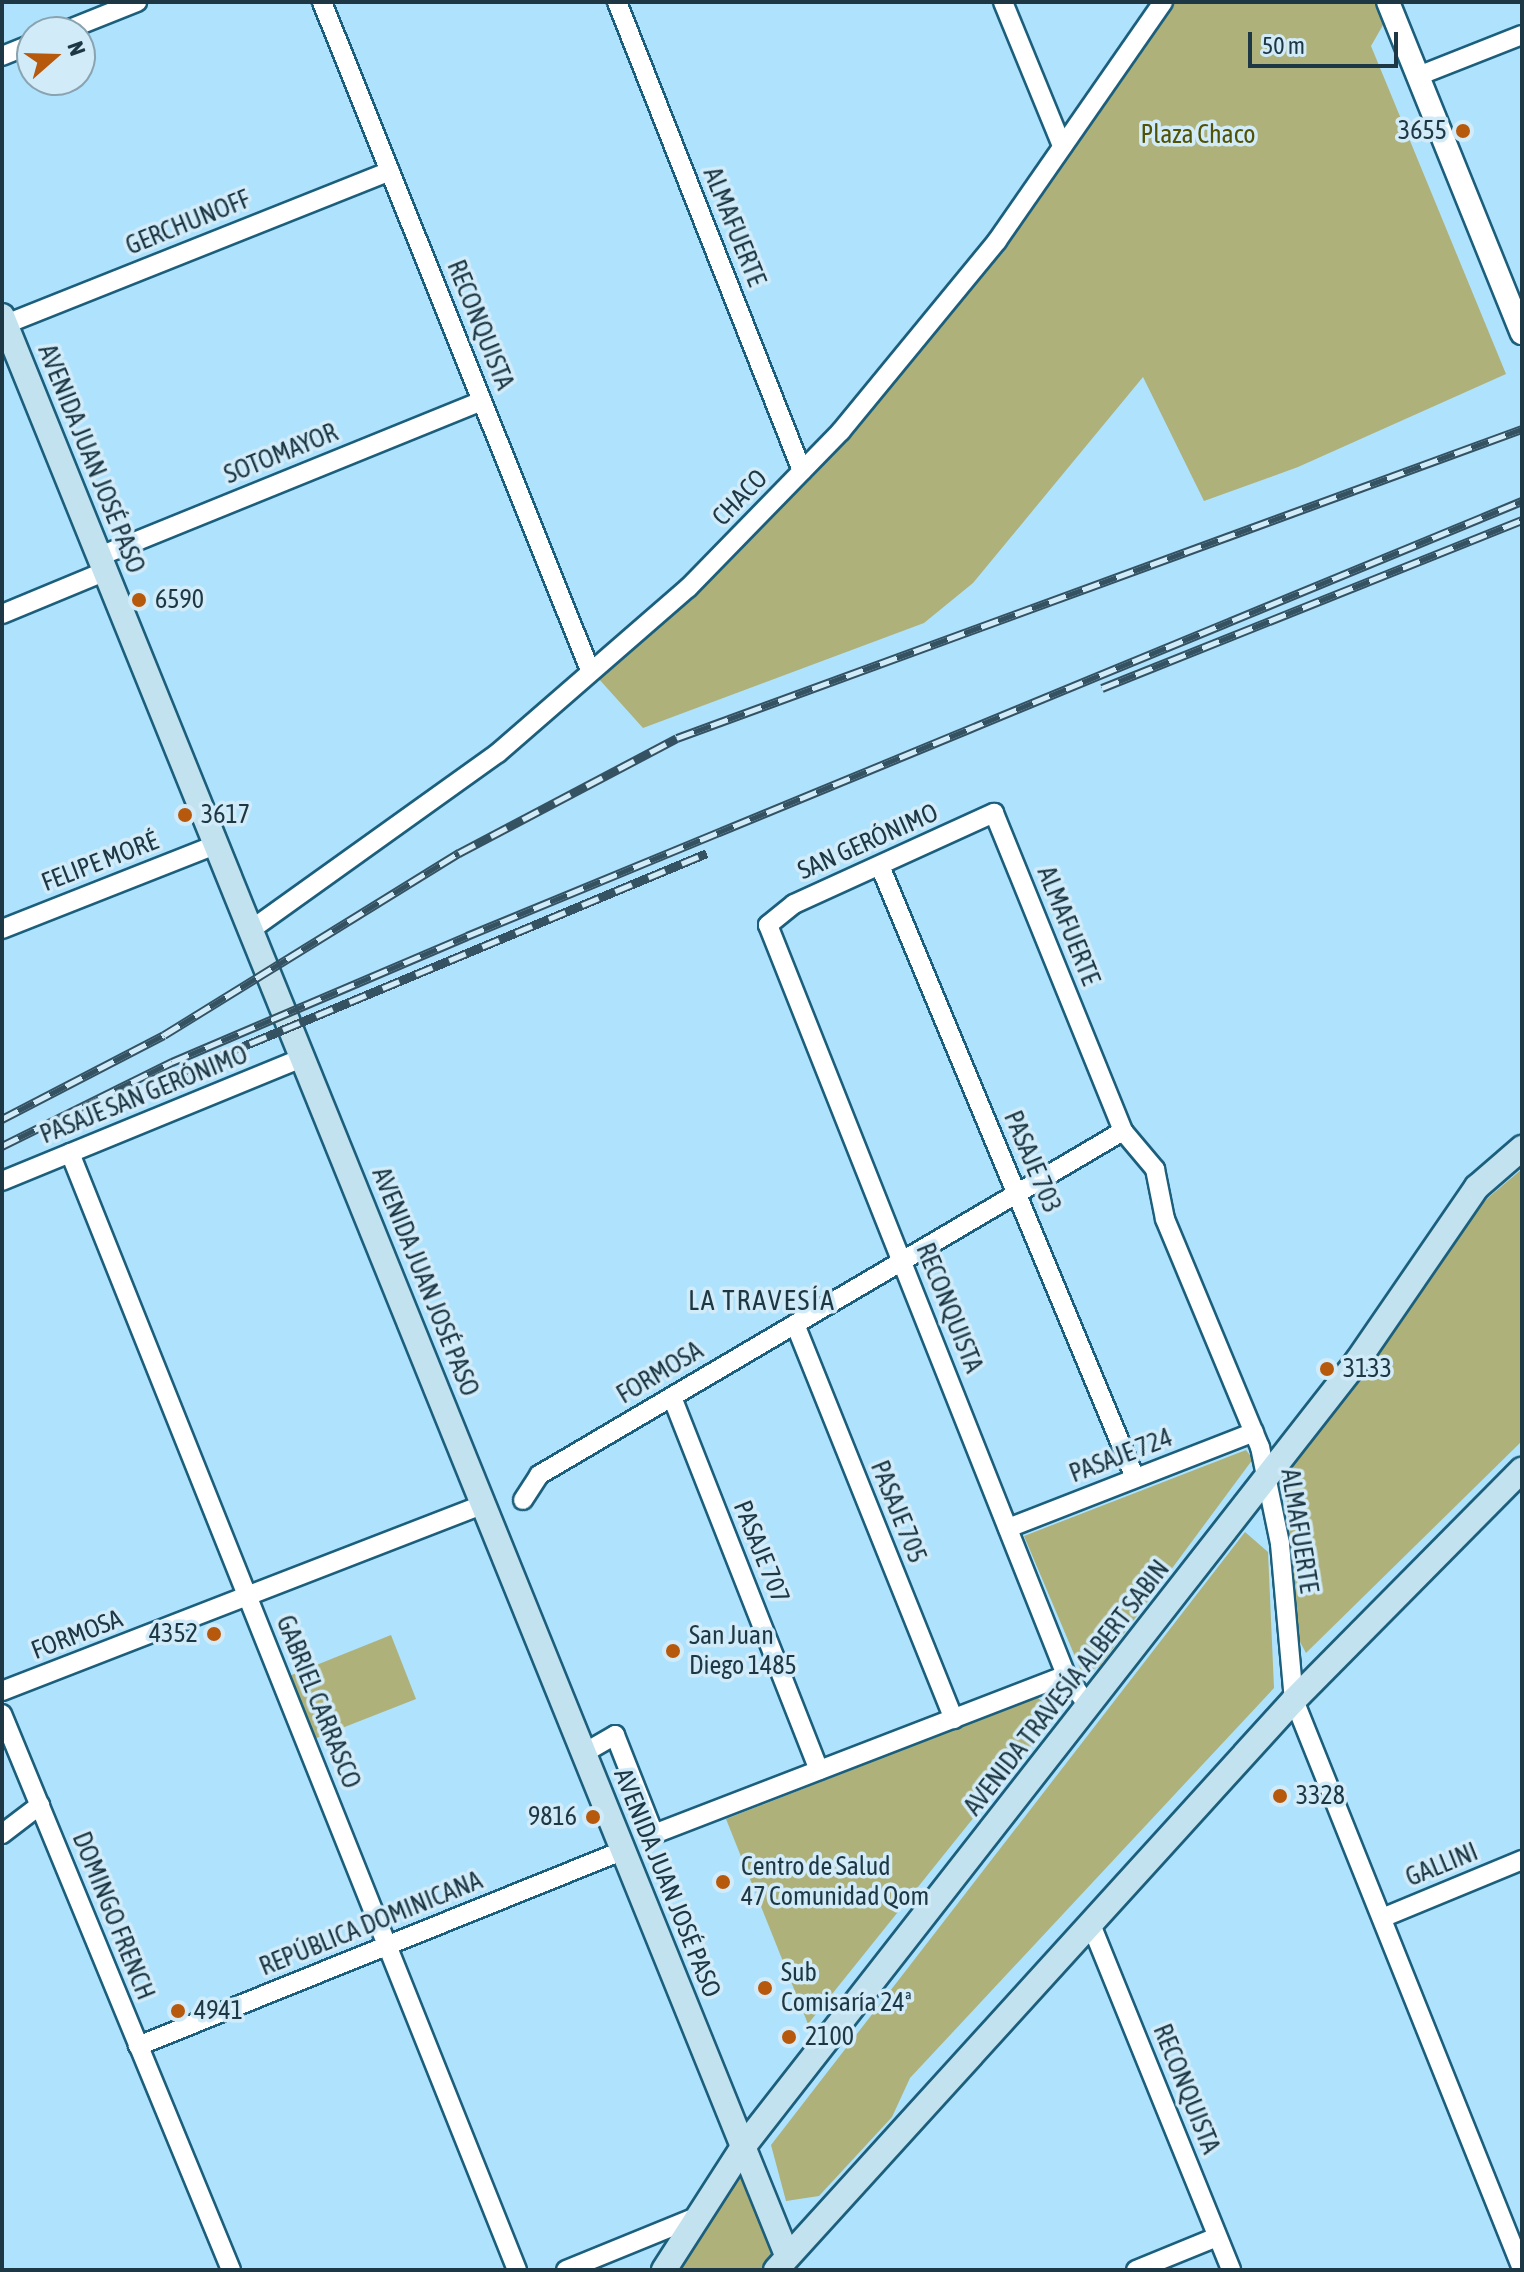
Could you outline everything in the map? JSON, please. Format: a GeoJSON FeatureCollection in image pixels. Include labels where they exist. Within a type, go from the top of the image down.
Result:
{"type":"FeatureCollection","features":[{"type":"Feature","properties":{"kind":"main road","name":"AVENIDA JUAN JOSÉ PASO"},"geometry":{"type":"LineString","coordinates":[[4,320],[624,1850],[743,2147],[785,2264]]}},
{"type":"Feature","properties":{"kind":"main road","name":"AVENIDA TRAVESÍA ALBERT SABIN"},"geometry":{"type":"LineString","coordinates":[[664,2270],[691,2219],[743,2147],[1263,1483],[1477,1187],[1522,1148]]}},
{"type":"Feature","properties":{"kind":"main road"},"geometry":{"type":"LineString","coordinates":[[785,2264],[1294,1700],[1522,1470]]}},
{"type":"Feature","properties":{"kind":"street"},"geometry":{"type":"LineString","coordinates":[[96,18],[137,2]]}},
{"type":"Feature","properties":{"kind":"street","name":"RECONQUISTA"},"geometry":{"type":"LineString","coordinates":[[322,2],[589,668]]}},
{"type":"Feature","properties":{"kind":"street","name":"ALMAFUERTE"},"geometry":{"type":"LineString","coordinates":[[617,2],[802,471]]}},
{"type":"Feature","properties":{"kind":"street"},"geometry":{"type":"LineString","coordinates":[[1003,2],[1062,146]]}},
{"type":"Feature","properties":{"kind":"street","name":"CHACO"},"geometry":{"type":"LineString","coordinates":[[252,929],[498,753],[589,668],[688,588],[802,471],[997,241],[1163,2]]}},
{"type":"Feature","properties":{"kind":"street"},"geometry":{"type":"LineString","coordinates":[[1388,2],[1522,333]]}},
{"type":"Feature","properties":{"kind":"street"},"geometry":{"type":"LineString","coordinates":[[1418,76],[1522,35]]}},
{"type":"Feature","properties":{"kind":"street","name":"GERCHUNOFF"},"geometry":{"type":"LineString","coordinates":[[4,320],[390,171]]}},
{"type":"Feature","properties":{"kind":"street","name":"SOTOMAYOR"},"geometry":{"type":"LineString","coordinates":[[2,614],[103,564],[482,401]]}},
{"type":"Feature","properties":{"kind":"street","name":"ALMAFUERTE"},"geometry":{"type":"LineString","coordinates":[[994,813],[1123,1131],[1155,1169],[1165,1219],[1254,1432],[1263,1483],[1280,1544],[1294,1700],[1517,2241],[1522,2269]]}},
{"type":"Feature","properties":{"kind":"street","name":"SAN GERÓNIMO"},"geometry":{"type":"LineString","coordinates":[[768,925],[794,904],[994,813]]}},
{"type":"Feature","properties":{"kind":"street","name":"FELIPE MORÉ"},"geometry":{"type":"LineString","coordinates":[[4,923],[218,844]]}},
{"type":"Feature","properties":{"kind":"street","name":"PASAJE 703"},"geometry":{"type":"LineString","coordinates":[[880,866],[1135,1478]]}},
{"type":"Feature","properties":{"kind":"street","name":"RECONQUISTA"},"geometry":{"type":"LineString","coordinates":[[768,925],[1066,1675],[1088,1706]]}},
{"type":"Feature","properties":{"kind":"street","name":"PASAJE SAN GERÓNIMO"},"geometry":{"type":"LineString","coordinates":[[2,1181],[305,1057]]}},
{"type":"Feature","properties":{"kind":"street","name":"FORMOSA"},"geometry":{"type":"LineString","coordinates":[[523,1500],[539,1475],[1123,1131]]}},
{"type":"Feature","properties":{"kind":"street","name":"GABRIEL CARRASCO"},"geometry":{"type":"LineString","coordinates":[[70,1153],[517,2270]]}},
{"type":"Feature","properties":{"kind":"street","name":"PASAJE 705"},"geometry":{"type":"LineString","coordinates":[[795,1324],[954,1719]]}},
{"type":"Feature","properties":{"kind":"street","name":"PASAJE 707"},"geometry":{"type":"LineString","coordinates":[[672,1397],[819,1770]]}},
{"type":"Feature","properties":{"kind":"street","name":"PASAJE 724"},"geometry":{"type":"LineString","coordinates":[[1008,1528],[1254,1432]]}},
{"type":"Feature","properties":{"kind":"street","name":"FORMOSA"},"geometry":{"type":"LineString","coordinates":[[2,1691],[484,1504]]}},
{"type":"Feature","properties":{"kind":"street"},"geometry":{"type":"LineString","coordinates":[[584,1753],[615,1735],[654,1834],[1066,1675]]}},
{"type":"Feature","properties":{"kind":"street","name":"DOMINGO FRENCH"},"geometry":{"type":"LineString","coordinates":[[2,1714],[231,2270]]}},
{"type":"Feature","properties":{"kind":"street"},"geometry":{"type":"LineString","coordinates":[[2,1834],[40,1805]]}},
{"type":"Feature","properties":{"kind":"street","name":"REPÚBLICA DOMINICANA"},"geometry":{"type":"LineString","coordinates":[[138,2046],[624,1850]]}},
{"type":"Feature","properties":{"kind":"street","name":"GALLINI"},"geometry":{"type":"LineString","coordinates":[[1382,1918],[1522,1860]]}},
{"type":"Feature","properties":{"kind":"street","name":"RECONQUISTA"},"geometry":{"type":"LineString","coordinates":[[1092,1927],[1231,2270]]}},
{"type":"Feature","properties":{"kind":"street"},"geometry":{"type":"LineString","coordinates":[[566,2270],[691,2219]]}},
{"type":"Feature","properties":{"kind":"street"},"geometry":{"type":"LineString","coordinates":[[1136,2270],[1217,2237]]}},
{"type":"Feature","properties":{"kind":"green space","name":"Plaza Chaco"},"geometry":{"type":"Polygon","coordinates":[[[1163,2],[1388,2],[1391,11],[1371,46],[1506,374],[1298,467],[1204,501],[1143,377],[973,583],[924,623],[643,728],[589,668],[802,471],[997,241],[1163,2]]]}},
{"type":"Feature","properties":{"kind":"green space"},"geometry":{"type":"Polygon","coordinates":[[[1522,1169],[1522,1441],[1306,1653],[1299,1640],[1284,1470],[1433,1264],[1483,1202],[1522,1169]]]}},
{"type":"Feature","properties":{"kind":"green space"},"geometry":{"type":"Polygon","coordinates":[[[1246,1450],[1253,1459],[1099,1667],[1082,1673],[1024,1536],[1246,1450]]]}},
{"type":"Feature","properties":{"kind":"green space"},"geometry":{"type":"Polygon","coordinates":[[[1245,1532],[1268,1552],[1274,1688],[910,2078],[892,2117],[819,2196],[786,2201],[771,2145],[1245,1532]]]}},
{"type":"Feature","properties":{"kind":"green space"},"geometry":{"type":"Polygon","coordinates":[[[391,1635],[416,1699],[314,1739],[289,1676],[391,1635]]]}},
{"type":"Feature","properties":{"kind":"green space"},"geometry":{"type":"Polygon","coordinates":[[[1037,1697],[1056,1715],[808,2024],[726,1819],[1037,1697]]]}},
{"type":"Feature","properties":{"kind":"green space"},"geometry":{"type":"Polygon","coordinates":[[[743,2147],[786,2253],[776,2270],[664,2270],[743,2147]]]}},
{"type":"Feature","properties":{"kind":"railway"},"geometry":{"type":"LineString","coordinates":[[2,1119],[164,1035],[459,853],[677,738],[1522,429]]}},
{"type":"Feature","properties":{"kind":"railway"},"geometry":{"type":"LineString","coordinates":[[2,1146],[172,1062],[467,936],[1522,501]]}},
{"type":"Feature","properties":{"kind":"railway"},"geometry":{"type":"LineString","coordinates":[[1102,688],[1522,520]]}},
{"type":"Feature","properties":{"kind":"railway"},"geometry":{"type":"LineString","coordinates":[[150,1085],[707,853]]}},
{"type":"Feature","properties":{"kind":"place","name":"3655"},"geometry":{"type":"Point","coordinates":[1463,131]}},
{"type":"Feature","properties":{"kind":"place","name":"6590"},"geometry":{"type":"Point","coordinates":[139,600]}},
{"type":"Feature","properties":{"kind":"place","name":"3617"},"geometry":{"type":"Point","coordinates":[185,815]}},
{"type":"Feature","properties":{"kind":"place","name":"3133"},"geometry":{"type":"Point","coordinates":[1327,1369]}},
{"type":"Feature","properties":{"kind":"place","name":"4352"},"geometry":{"type":"Point","coordinates":[214,1634]}},
{"type":"Feature","properties":{"kind":"place","name":"San Juan Diego 1485"},"geometry":{"type":"Point","coordinates":[673,1651]}},
{"type":"Feature","properties":{"kind":"place","name":"3328"},"geometry":{"type":"Point","coordinates":[1280,1796]}},
{"type":"Feature","properties":{"kind":"place","name":"9816"},"geometry":{"type":"Point","coordinates":[593,1817]}},
{"type":"Feature","properties":{"kind":"place","name":"Centro de Salud 47 Comunidad Qom"},"geometry":{"type":"Point","coordinates":[723,1882]}},
{"type":"Feature","properties":{"kind":"place","name":"Sub Comisaría 24ª"},"geometry":{"type":"Point","coordinates":[765,1988]}},
{"type":"Feature","properties":{"kind":"place","name":"4941"},"geometry":{"type":"Point","coordinates":[178,2011]}},
{"type":"Feature","properties":{"kind":"place","name":"2100"},"geometry":{"type":"Point","coordinates":[789,2037]}},
{"type":"Feature","properties":{"kind":"district","name":"LA TRAVESÍA"},"geometry":{"type":"Point","coordinates":[762,1300]}}]}
